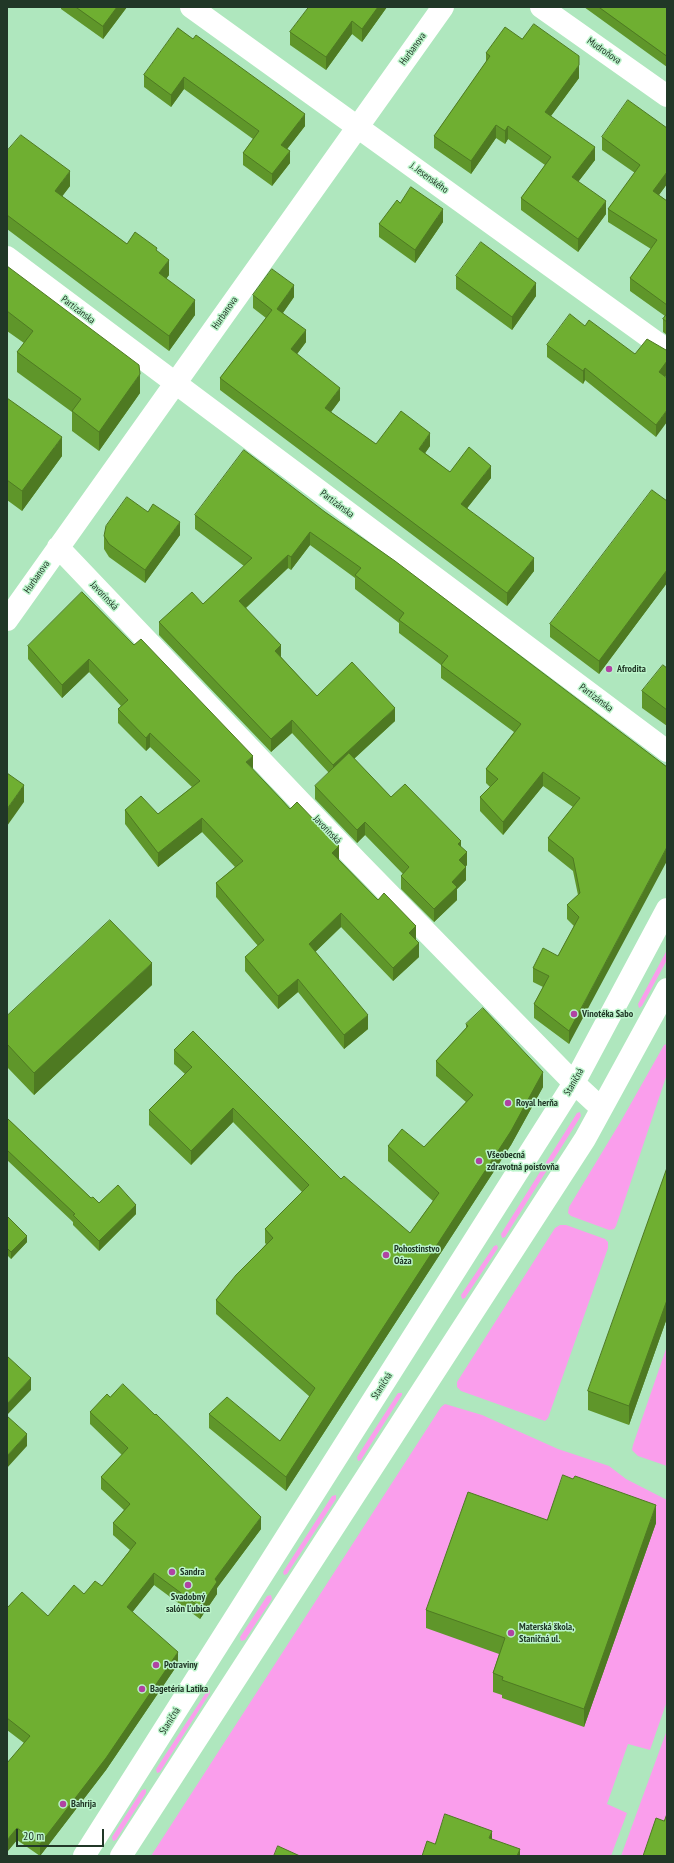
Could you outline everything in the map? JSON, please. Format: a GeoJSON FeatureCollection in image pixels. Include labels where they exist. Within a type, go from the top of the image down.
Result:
{"type":"FeatureCollection","features":[{"type":"Feature","properties":{"kind":"street","name":"J. Jesenského"},"geometry":{"type":"LineString","coordinates":[[191,7],[667,350]]}},
{"type":"Feature","properties":{"kind":"street","name":"Hurbanova"},"geometry":{"type":"LineString","coordinates":[[7,620],[443,7]]}},
{"type":"Feature","properties":{"kind":"street","name":"Mudroňova"},"geometry":{"type":"LineString","coordinates":[[541,7],[667,96]]}},
{"type":"Feature","properties":{"kind":"street","name":"Partizánska"},"geometry":{"type":"LineString","coordinates":[[7,257],[667,751]]}},
{"type":"Feature","properties":{"kind":"street","name":"Javorinská"},"geometry":{"type":"LineString","coordinates":[[58,547],[351,856],[574,1084],[601,1108]]}},
{"type":"Feature","properties":{"kind":"street","name":"Staničná"},"geometry":{"type":"LineString","coordinates":[[84,1856],[574,1084],[667,909]]}},
{"type":"Feature","properties":{"kind":"street"},"geometry":{"type":"LineString","coordinates":[[122,1856],[580,1145],[667,989]]}},
{"type":"Feature","properties":{"kind":"shaded area"},"geometry":{"type":"Polygon","coordinates":[[[667,950],[667,960],[642,1006],[639,1008],[638,1004],[667,950]]]}},
{"type":"Feature","properties":{"kind":"shaded area"},"geometry":{"type":"Polygon","coordinates":[[[667,1044],[667,1074],[616,1226],[614,1229],[609,1230],[571,1216],[568,1213],[569,1207],[621,1121],[664,1045],[667,1044]]]}},
{"type":"Feature","properties":{"kind":"shaded area"},"geometry":{"type":"Polygon","coordinates":[[[580,1112],[581,1116],[505,1237],[502,1238],[501,1234],[577,1113],[580,1112]]]}},
{"type":"Feature","properties":{"kind":"shaded area"},"geometry":{"type":"Polygon","coordinates":[[[560,1225],[566,1225],[605,1239],[608,1242],[608,1248],[548,1418],[545,1421],[461,1391],[457,1387],[457,1382],[555,1228],[560,1225]]]}},
{"type":"Feature","properties":{"kind":"shaded area"},"geometry":{"type":"Polygon","coordinates":[[[497,1245],[498,1248],[465,1298],[462,1299],[461,1295],[494,1246],[497,1245]]]}},
{"type":"Feature","properties":{"kind":"shaded area"},"geometry":{"type":"Polygon","coordinates":[[[667,1346],[667,1466],[638,1456],[632,1450],[667,1346]]]}},
{"type":"Feature","properties":{"kind":"shaded area"},"geometry":{"type":"Polygon","coordinates":[[[398,1393],[402,1393],[402,1395],[361,1460],[358,1461],[357,1457],[398,1393]]]}},
{"type":"Feature","properties":{"kind":"shaded area","name":"Materská škola, Staničná ul."},"geometry":{"type":"Polygon","coordinates":[[[445,1404],[482,1415],[558,1449],[609,1466],[626,1479],[667,1500],[667,1701],[650,1750],[628,1744],[607,1804],[627,1813],[611,1856],[151,1856],[441,1407],[445,1404]]]}},
{"type":"Feature","properties":{"kind":"shaded area"},"geometry":{"type":"Polygon","coordinates":[[[336,1495],[336,1499],[287,1574],[284,1575],[283,1572],[332,1496],[336,1495]]]}},
{"type":"Feature","properties":{"kind":"shaded area"},"geometry":{"type":"Polygon","coordinates":[[[271,1595],[272,1599],[245,1640],[241,1641],[240,1637],[267,1596],[271,1595]]]}},
{"type":"Feature","properties":{"kind":"shaded area"},"geometry":{"type":"Polygon","coordinates":[[[210,1690],[210,1693],[160,1772],[157,1773],[156,1769],[207,1691],[210,1690]]]}},
{"type":"Feature","properties":{"kind":"shaded area"},"geometry":{"type":"Polygon","coordinates":[[[667,1730],[667,1845],[654,1856],[621,1856],[667,1730]]]}},
{"type":"Feature","properties":{"kind":"shaded area"},"geometry":{"type":"Polygon","coordinates":[[[146,1789],[146,1793],[116,1840],[113,1841],[112,1837],[142,1790],[146,1789]]]}},
{"type":"Feature","properties":{"kind":"building"},"geometry":{"type":"Polygon","coordinates":[[[76,7],[117,7],[103,26],[76,7]]]}},
{"type":"Feature","properties":{"kind":"building"},"geometry":{"type":"Polygon","coordinates":[[[309,7],[378,7],[362,29],[352,21],[326,57],[290,32],[309,7]]]}},
{"type":"Feature","properties":{"kind":"building"},"geometry":{"type":"Polygon","coordinates":[[[599,7],[667,7],[667,56],[599,7]]]}},
{"type":"Feature","properties":{"kind":"building"},"geometry":{"type":"Polygon","coordinates":[[[534,24],[579,56],[579,65],[545,112],[595,147],[572,177],[606,201],[578,239],[521,198],[551,157],[508,126],[505,131],[496,125],[471,161],[434,136],[490,56],[486,53],[505,27],[522,39],[534,24]]]}},
{"type":"Feature","properties":{"kind":"building"},"geometry":{"type":"Polygon","coordinates":[[[178,28],[193,39],[196,35],[305,114],[281,145],[290,151],[272,174],[243,153],[259,131],[184,77],[171,95],[144,75],[178,28]]]}},
{"type":"Feature","properties":{"kind":"building"},"geometry":{"type":"Polygon","coordinates":[[[628,100],[667,128],[667,172],[653,191],[667,201],[667,305],[630,278],[657,240],[608,209],[640,165],[602,137],[628,100]]]}},
{"type":"Feature","properties":{"kind":"building"},"geometry":{"type":"Polygon","coordinates":[[[21,135],[70,171],[55,191],[127,244],[135,232],[157,248],[156,250],[169,260],[159,273],[195,300],[169,336],[7,215],[7,151],[21,135]]]}},
{"type":"Feature","properties":{"kind":"building"},"geometry":{"type":"Polygon","coordinates":[[[411,187],[443,209],[415,250],[379,224],[397,200],[400,203],[411,187]]]}},
{"type":"Feature","properties":{"kind":"building"},"geometry":{"type":"Polygon","coordinates":[[[481,242],[536,283],[512,317],[456,276],[481,242]]]}},
{"type":"Feature","properties":{"kind":"building"},"geometry":{"type":"Polygon","coordinates":[[[7,266],[139,365],[140,374],[99,432],[72,411],[81,399],[17,352],[33,331],[7,311],[7,266]]]}},
{"type":"Feature","properties":{"kind":"building"},"geometry":{"type":"Polygon","coordinates":[[[272,269],[294,285],[277,309],[306,330],[291,349],[340,388],[325,408],[376,444],[401,411],[430,433],[419,449],[450,472],[469,447],[491,466],[461,504],[534,558],[507,593],[220,378],[272,310],[253,295],[272,269]]]}},
{"type":"Feature","properties":{"kind":"building"},"geometry":{"type":"Polygon","coordinates":[[[570,314],[585,326],[589,320],[635,354],[647,339],[667,350],[667,361],[659,372],[667,378],[667,410],[656,425],[585,368],[583,371],[547,345],[570,314]]]}},
{"type":"Feature","properties":{"kind":"building"},"geometry":{"type":"Polygon","coordinates":[[[667,314],[667,322],[663,319],[667,314]]]}},
{"type":"Feature","properties":{"kind":"building"},"geometry":{"type":"Polygon","coordinates":[[[7,398],[62,437],[22,491],[7,480],[7,398]]]}},
{"type":"Feature","properties":{"kind":"building"},"geometry":{"type":"Polygon","coordinates":[[[244,450],[325,512],[395,561],[667,767],[667,847],[569,1031],[534,1004],[549,976],[533,968],[543,948],[558,956],[579,917],[567,905],[580,893],[573,858],[548,838],[580,798],[543,772],[503,822],[480,797],[498,779],[486,769],[521,724],[441,665],[448,656],[399,620],[404,613],[355,575],[361,568],[310,532],[291,557],[288,555],[239,601],[281,645],[275,651],[317,696],[352,662],[395,708],[333,765],[292,720],[271,739],[159,622],[192,592],[203,604],[252,558],[195,515],[244,450]]]}},
{"type":"Feature","properties":{"kind":"building"},"geometry":{"type":"Polygon","coordinates":[[[652,490],[667,501],[667,570],[599,661],[550,624],[652,490]]]}},
{"type":"Feature","properties":{"kind":"building"},"geometry":{"type":"Polygon","coordinates":[[[127,497],[148,512],[153,504],[180,522],[145,570],[109,544],[104,536],[106,526],[127,497]]]}},
{"type":"Feature","properties":{"kind":"building"},"geometry":{"type":"Polygon","coordinates":[[[82,592],[134,645],[141,639],[253,756],[246,762],[290,809],[297,802],[339,846],[332,853],[378,900],[384,893],[416,926],[409,933],[419,943],[393,968],[341,913],[309,944],[368,1015],[344,1035],[298,979],[278,996],[245,957],[264,940],[216,883],[243,861],[202,818],[158,853],[125,810],[141,796],[158,814],[200,781],[150,733],[146,738],[118,709],[128,700],[89,659],[62,685],[28,646],[82,592]]]}},
{"type":"Feature","properties":{"kind":"building"},"geometry":{"type":"Polygon","coordinates":[[[663,665],[667,668],[667,710],[642,691],[663,665]]]}},
{"type":"Feature","properties":{"kind":"building"},"geometry":{"type":"Polygon","coordinates":[[[349,753],[391,797],[405,784],[461,841],[458,844],[467,852],[459,860],[466,867],[452,882],[457,887],[434,909],[401,876],[409,867],[365,822],[357,830],[315,786],[349,753]]]}},
{"type":"Feature","properties":{"kind":"building"},"geometry":{"type":"Polygon","coordinates":[[[7,773],[24,785],[7,809],[7,773]]]}},
{"type":"Feature","properties":{"kind":"building"},"geometry":{"type":"Polygon","coordinates":[[[110,920],[152,963],[34,1073],[7,1044],[7,1016],[110,920]]]}},
{"type":"Feature","properties":{"kind":"building"},"geometry":{"type":"Polygon","coordinates":[[[483,1008],[543,1072],[511,1131],[286,1477],[209,1414],[227,1397],[280,1441],[315,1388],[216,1300],[236,1275],[273,1238],[265,1229],[309,1185],[233,1108],[191,1151],[149,1110],[192,1067],[174,1050],[193,1031],[341,1179],[344,1176],[410,1233],[439,1193],[388,1146],[402,1129],[424,1147],[473,1095],[436,1061],[468,1026],[466,1024],[483,1008]]]}},
{"type":"Feature","properties":{"kind":"building"},"geometry":{"type":"Polygon","coordinates":[[[7,1118],[91,1198],[93,1197],[99,1203],[118,1185],[136,1205],[99,1241],[73,1215],[75,1214],[7,1150],[7,1118]]]}},
{"type":"Feature","properties":{"kind":"building"},"geometry":{"type":"Polygon","coordinates":[[[667,1168],[667,1300],[629,1406],[588,1391],[667,1168]]]}},
{"type":"Feature","properties":{"kind":"building"},"geometry":{"type":"Polygon","coordinates":[[[7,1216],[27,1236],[11,1252],[7,1248],[7,1216]]]}},
{"type":"Feature","properties":{"kind":"building"},"geometry":{"type":"Polygon","coordinates":[[[7,1356],[31,1378],[7,1404],[7,1356]]]}},
{"type":"Feature","properties":{"kind":"building"},"geometry":{"type":"Polygon","coordinates":[[[123,1384],[155,1415],[156,1414],[261,1517],[215,1579],[217,1582],[200,1607],[154,1573],[127,1607],[178,1652],[106,1758],[40,1844],[17,1828],[7,1840],[7,1763],[30,1736],[7,1718],[7,1607],[22,1592],[48,1616],[74,1585],[84,1594],[95,1581],[102,1586],[136,1543],[113,1523],[130,1504],[101,1477],[128,1448],[90,1412],[107,1394],[110,1397],[123,1384]]]}},
{"type":"Feature","properties":{"kind":"building"},"geometry":{"type":"Polygon","coordinates":[[[7,1416],[27,1434],[7,1456],[7,1416]]]}},
{"type":"Feature","properties":{"kind":"building"},"geometry":{"type":"Polygon","coordinates":[[[563,1475],[573,1479],[575,1476],[656,1505],[584,1709],[502,1680],[503,1677],[493,1673],[505,1638],[426,1610],[468,1492],[547,1520],[563,1475]]]}},
{"type":"Feature","properties":{"kind":"building"},"geometry":{"type":"Polygon","coordinates":[[[445,1814],[492,1831],[489,1838],[520,1849],[517,1856],[422,1856],[427,1841],[435,1844],[445,1814]]]}},
{"type":"Feature","properties":{"kind":"building"},"geometry":{"type":"Polygon","coordinates":[[[667,1814],[667,1856],[643,1856],[656,1818],[664,1821],[667,1814]]]}},
{"type":"Feature","properties":{"kind":"building"},"geometry":{"type":"Polygon","coordinates":[[[278,1846],[300,1856],[274,1856],[278,1846]]]}},
{"type":"Feature","properties":{"kind":"place","name":"Afrodita"},"geometry":{"type":"Point","coordinates":[609,669]}},
{"type":"Feature","properties":{"kind":"place","name":"Vinotéka Sabo"},"geometry":{"type":"Point","coordinates":[574,1014]}},
{"type":"Feature","properties":{"kind":"place","name":"Royal herňa"},"geometry":{"type":"Point","coordinates":[508,1103]}},
{"type":"Feature","properties":{"kind":"place","name":"Všeobecná zdravotná poisťovňa"},"geometry":{"type":"Point","coordinates":[479,1161]}},
{"type":"Feature","properties":{"kind":"place","name":"Pohostinstvo Oáza"},"geometry":{"type":"Point","coordinates":[386,1255]}},
{"type":"Feature","properties":{"kind":"place","name":"Sandra"},"geometry":{"type":"Point","coordinates":[172,1572]}},
{"type":"Feature","properties":{"kind":"place","name":"Svadobný salón Ľubica"},"geometry":{"type":"Point","coordinates":[188,1585]}},
{"type":"Feature","properties":{"kind":"place","name":"Materská škola, Staničná ul."},"geometry":{"type":"Point","coordinates":[511,1633]}},
{"type":"Feature","properties":{"kind":"place","name":"Potraviny"},"geometry":{"type":"Point","coordinates":[156,1665]}},
{"type":"Feature","properties":{"kind":"place","name":"Bagetéria Latika"},"geometry":{"type":"Point","coordinates":[142,1689]}},
{"type":"Feature","properties":{"kind":"place","name":"Bahrija"},"geometry":{"type":"Point","coordinates":[63,1804]}}]}
